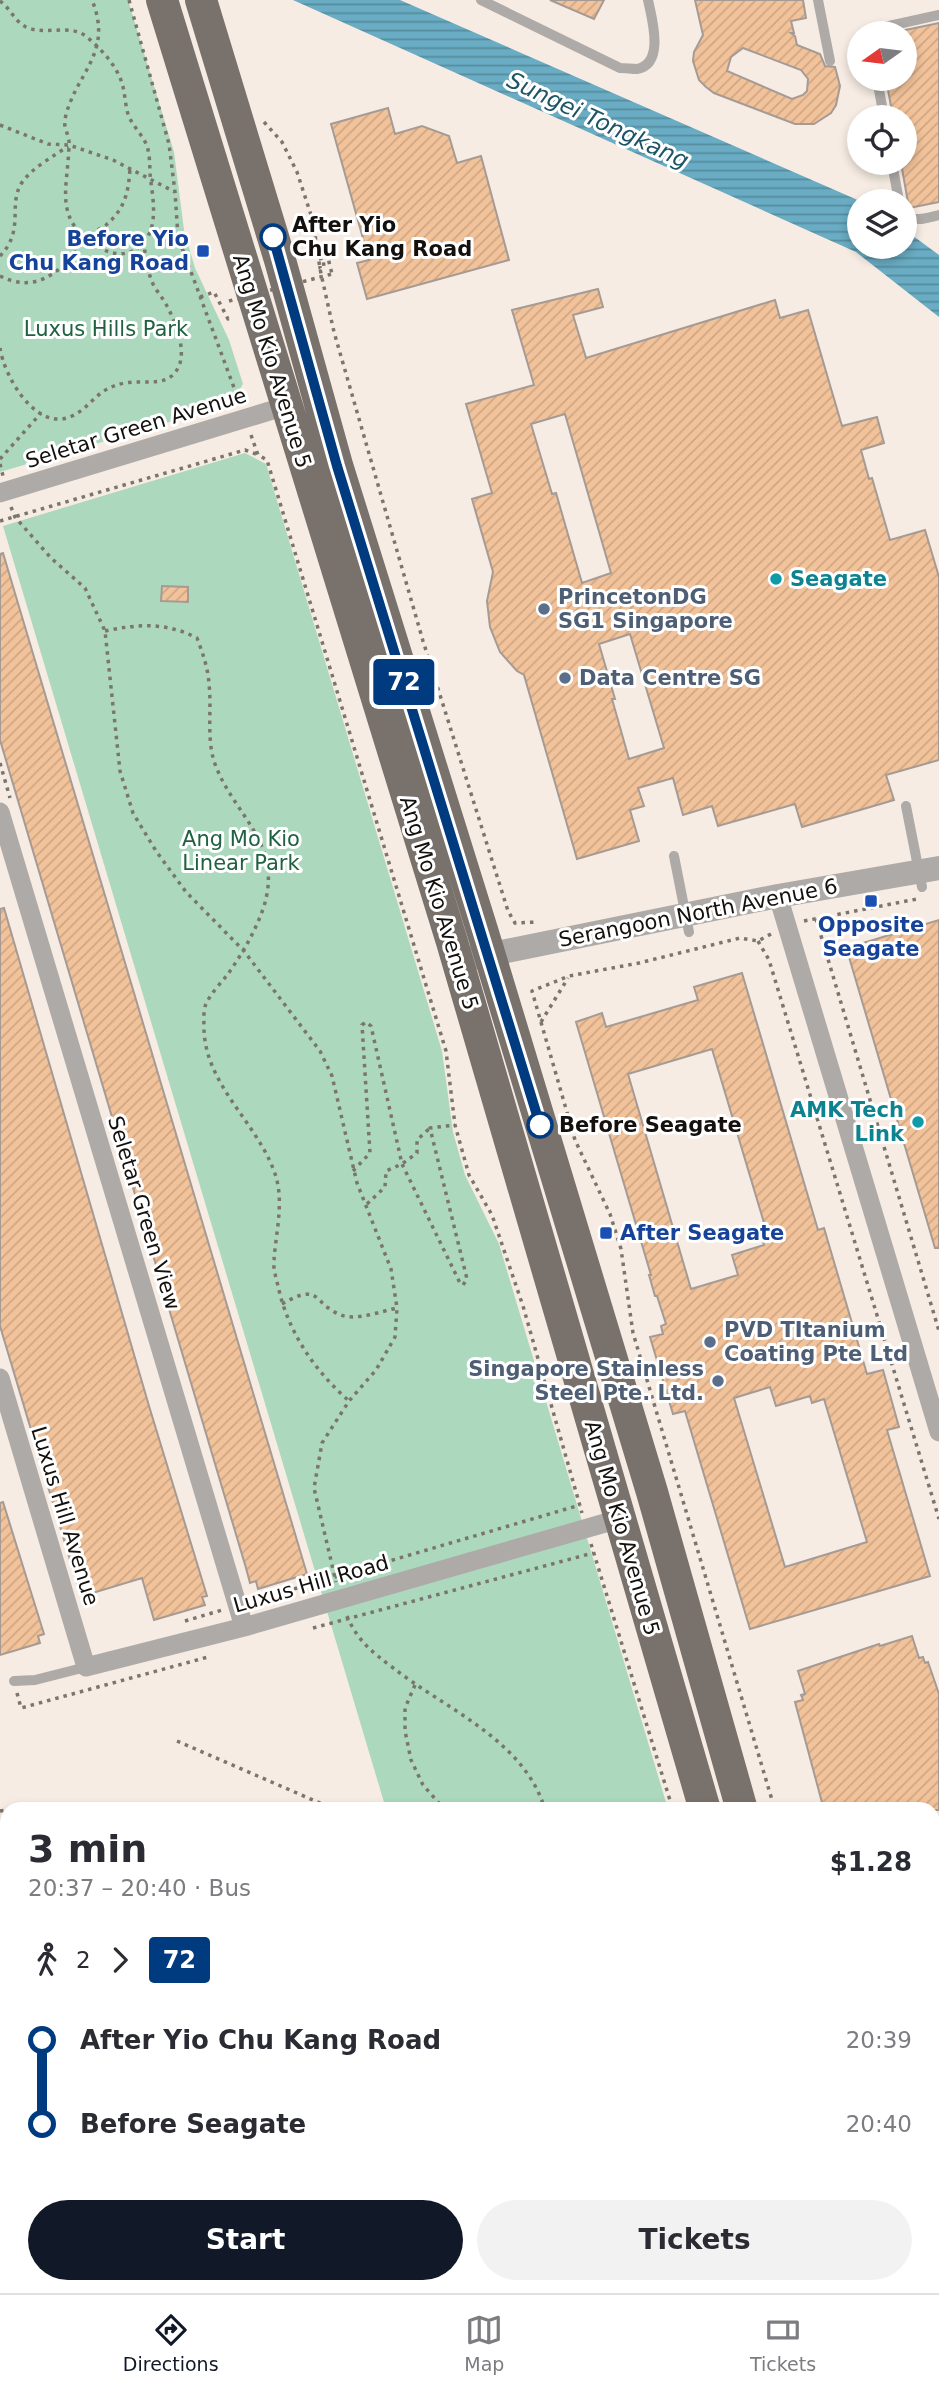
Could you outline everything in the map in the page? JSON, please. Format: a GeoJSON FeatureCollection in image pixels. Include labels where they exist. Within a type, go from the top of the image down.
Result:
{"type":"FeatureCollection","features":[{"type":"Feature","properties":{"kind":"main road","name":"Ang Mo Kio Avenue 5"},"geometry":{"type":"LineString","coordinates":[[162,0],[459,969],[703,1802]]}},
{"type":"Feature","properties":{"kind":"main road","name":"Ang Mo Kio Avenue 5"},"geometry":{"type":"LineString","coordinates":[[201,0],[280,260],[337,466],[652,1492],[740,1802]]}},
{"type":"Feature","properties":{"kind":"main road"},"geometry":{"type":"LineString","coordinates":[[667,1681],[690,1661],[696,1648]]}},
{"type":"Feature","properties":{"kind":"street","name":"Seletar Green Avenue"},"geometry":{"type":"LineString","coordinates":[[3,492],[286,406]]}},
{"type":"Feature","properties":{"kind":"street","name":"Seletar Green View"},"geometry":{"type":"LineString","coordinates":[[0,811],[244,1627]]}},
{"type":"Feature","properties":{"kind":"street","name":"Serangoon North Avenue 6"},"geometry":{"type":"LineString","coordinates":[[459,969],[688,924],[782,911],[929,881]]}},
{"type":"Feature","properties":{"kind":"street"},"geometry":{"type":"LineString","coordinates":[[782,911],[939,1432]]}},
{"type":"Feature","properties":{"kind":"street","name":"Luxus Hill Avenue"},"geometry":{"type":"LineString","coordinates":[[0,1378],[86,1667]]}},
{"type":"Feature","properties":{"kind":"street","name":"Luxus Hill Road"},"geometry":{"type":"LineString","coordinates":[[86,1667],[244,1627],[619,1519]]}},
{"type":"Feature","properties":{"kind":"lane"},"geometry":{"type":"LineString","coordinates":[[481,0],[620,68],[637,69],[652,58],[656,42],[648,0]]}},
{"type":"Feature","properties":{"kind":"lane"},"geometry":{"type":"LineString","coordinates":[[818,0],[830,61]]}},
{"type":"Feature","properties":{"kind":"lane"},"geometry":{"type":"LineString","coordinates":[[912,21],[939,15]]}},
{"type":"Feature","properties":{"kind":"lane"},"geometry":{"type":"LineString","coordinates":[[917,219],[939,215]]}},
{"type":"Feature","properties":{"kind":"lane"},"geometry":{"type":"LineString","coordinates":[[906,806],[929,881]]}},
{"type":"Feature","properties":{"kind":"lane"},"geometry":{"type":"LineString","coordinates":[[674,856],[688,924]]}},
{"type":"Feature","properties":{"kind":"lane","name":"Luxus Hill Road"},"geometry":{"type":"LineString","coordinates":[[14,1681],[35,1680],[86,1667]]}},
{"type":"Feature","properties":{"kind":"path"},"geometry":{"type":"LineString","coordinates":[[92,0],[98,22],[98,47],[65,117],[69,145],[65,196],[70,218],[85,239],[107,252],[115,254],[133,251],[144,242]]}},
{"type":"Feature","properties":{"kind":"path"},"geometry":{"type":"LineString","coordinates":[[129,0],[169,144],[178,237],[258,455]]}},
{"type":"Feature","properties":{"kind":"path"},"geometry":{"type":"LineString","coordinates":[[0,1],[28,28],[67,30],[84,34],[113,65],[121,82],[129,116],[147,147],[151,163],[153,218],[144,242],[145,258],[152,282],[167,306],[181,348],[179,364],[170,378],[161,382],[125,383],[106,389],[96,395],[81,411],[67,418],[55,419],[29,404],[17,390],[9,378],[0,348]]}},
{"type":"Feature","properties":{"kind":"path"},"geometry":{"type":"LineString","coordinates":[[263,122],[282,142],[297,172],[313,221],[334,332],[423,641],[504,898],[515,923]]}},
{"type":"Feature","properties":{"kind":"path"},"geometry":{"type":"LineString","coordinates":[[0,125],[48,145],[69,145],[130,167],[150,181],[175,192]]}},
{"type":"Feature","properties":{"kind":"path"},"geometry":{"type":"LineString","coordinates":[[0,256],[12,237],[20,185],[29,174],[69,145]]}},
{"type":"Feature","properties":{"kind":"path"},"geometry":{"type":"LineString","coordinates":[[0,276],[20,284],[41,281],[64,266],[85,239],[106,226],[121,209],[127,197],[130,167]]}},
{"type":"Feature","properties":{"kind":"path"},"geometry":{"type":"LineString","coordinates":[[199,297],[214,292],[228,319],[232,318],[229,301],[332,274],[327,254],[320,255],[320,268],[324,267],[323,258],[319,259]]}},
{"type":"Feature","properties":{"kind":"path"},"geometry":{"type":"LineString","coordinates":[[0,459],[41,413]]}},
{"type":"Feature","properties":{"kind":"path"},"geometry":{"type":"LineString","coordinates":[[0,521],[244,450],[251,450],[267,460],[446,1051],[455,1125],[469,1175],[492,1215],[523,1307],[586,1527],[671,1802]]}},
{"type":"Feature","properties":{"kind":"path"},"geometry":{"type":"LineString","coordinates":[[3,492],[15,517],[51,558],[85,588],[105,631],[120,771],[133,813],[186,892],[244,951],[320,1051],[332,1076],[353,1171],[391,1269],[397,1308],[396,1337],[376,1370],[349,1401],[322,1443],[314,1488],[340,1599],[353,1631],[367,1648],[415,1685],[497,1740],[525,1769],[540,1792],[543,1802]]}},
{"type":"Feature","properties":{"kind":"path"},"geometry":{"type":"LineString","coordinates":[[105,631],[137,625],[160,625],[182,630],[197,639],[205,659],[209,684],[211,746],[215,764],[253,827],[265,855],[268,880],[264,908],[244,951],[205,1005],[204,1032],[219,1080],[271,1162],[278,1179],[280,1205],[274,1264],[282,1304],[300,1344],[326,1380],[349,1401]]}},
{"type":"Feature","properties":{"kind":"path"},"geometry":{"type":"LineString","coordinates":[[758,941],[782,911],[816,919],[929,881]]}},
{"type":"Feature","properties":{"kind":"path"},"geometry":{"type":"LineString","coordinates":[[816,919],[939,1331]]}},
{"type":"Feature","properties":{"kind":"path"},"geometry":{"type":"LineString","coordinates":[[758,941],[740,938],[639,963],[569,976],[532,991],[575,1140],[610,1214],[621,1249],[633,1333],[773,1802]]}},
{"type":"Feature","properties":{"kind":"path"},"geometry":{"type":"LineString","coordinates":[[758,941],[769,960],[939,1519]]}},
{"type":"Feature","properties":{"kind":"path"},"geometry":{"type":"LineString","coordinates":[[540,1023],[569,976]]}},
{"type":"Feature","properties":{"kind":"path"},"geometry":{"type":"LineString","coordinates":[[353,1171],[370,1153],[362,1025],[366,1022],[371,1026],[402,1164],[463,1285],[467,1279],[429,1128]]}},
{"type":"Feature","properties":{"kind":"path"},"geometry":{"type":"LineString","coordinates":[[367,1204],[385,1187],[386,1171],[417,1153],[417,1140],[429,1128],[455,1125]]}},
{"type":"Feature","properties":{"kind":"path"},"geometry":{"type":"LineString","coordinates":[[282,1304],[304,1294],[315,1294],[342,1316],[357,1316],[397,1308]]}},
{"type":"Feature","properties":{"kind":"path"},"geometry":{"type":"LineString","coordinates":[[184,1621],[580,1505]]}},
{"type":"Feature","properties":{"kind":"path"},"geometry":{"type":"LineString","coordinates":[[415,1685],[405,1707],[405,1731],[411,1760],[423,1785],[438,1802]]}},
{"type":"Feature","properties":{"kind":"path"},"geometry":{"type":"LineString","coordinates":[[177,1741],[318,1802]]}},
{"type":"Feature","properties":{"kind":"green space","name":"Luxus Hills Park"},"geometry":{"type":"Polygon","coordinates":[[[0,0],[128,0],[174,152],[184,230],[195,268],[229,340],[243,384],[231,404],[0,472],[0,0]]]}},
{"type":"Feature","properties":{"kind":"green space","name":"Ang Mo Kio Linear Park"},"geometry":{"type":"Polygon","coordinates":[[[245,453],[266,464],[442,1051],[453,1132],[465,1175],[499,1244],[666,1802],[384,1802],[3,526],[245,453]]]}},
{"type":"Feature","properties":{"kind":"water","name":"Sungei Tongkang"},"geometry":{"type":"Polygon","coordinates":[[[293,0],[400,0],[847,195],[847,248],[293,0]]]}},
{"type":"Feature","properties":{"kind":"water"},"geometry":{"type":"Polygon","coordinates":[[[917,239],[939,255],[939,317],[865,259],[917,259],[917,239]]]}},
{"type":"Feature","properties":{"kind":"building"},"geometry":{"type":"Polygon","coordinates":[[[550,0],[604,0],[594,19],[550,0]]]}},
{"type":"Feature","properties":{"kind":"building"},"geometry":{"type":"Polygon","coordinates":[[[695,0],[803,0],[806,18],[791,21],[794,33],[791,33],[795,36],[797,45],[820,54],[825,66],[835,67],[840,86],[836,105],[831,113],[814,124],[795,124],[714,93],[699,80],[693,61],[694,52],[703,35],[695,0]],[[743,48],[731,57],[727,71],[792,99],[807,91],[808,79],[801,70],[743,48]]]}},
{"type":"Feature","properties":{"kind":"building"},"geometry":{"type":"Polygon","coordinates":[[[939,23],[939,202],[917,206],[917,189],[906,189],[903,175],[917,175],[917,105],[891,105],[888,91],[917,91],[917,28],[939,23]]]}},
{"type":"Feature","properties":{"kind":"building"},"geometry":{"type":"Polygon","coordinates":[[[388,108],[395,134],[422,126],[449,136],[457,163],[481,156],[509,260],[367,299],[357,263],[369,260],[331,124],[388,108]]]}},
{"type":"Feature","properties":{"kind":"building","name":"Seagate"},"geometry":{"type":"Polygon","coordinates":[[[598,289],[603,307],[573,315],[586,358],[775,300],[780,318],[808,310],[842,426],[877,417],[884,443],[861,450],[890,540],[925,530],[939,577],[939,760],[886,775],[894,800],[802,827],[795,804],[718,826],[712,806],[683,815],[673,778],[638,788],[644,806],[630,810],[639,841],[577,859],[524,675],[500,652],[490,627],[487,601],[493,572],[472,499],[492,493],[466,404],[534,385],[512,310],[598,289]],[[565,414],[531,424],[552,494],[556,493],[582,583],[611,573],[565,414]],[[630,634],[599,644],[629,759],[664,748],[630,634]]]}},
{"type":"Feature","properties":{"kind":"building"},"geometry":{"type":"Polygon","coordinates":[[[3,553],[307,1574],[258,1589],[256,1581],[250,1583],[0,740],[0,554],[3,553]]]}},
{"type":"Feature","properties":{"kind":"building"},"geometry":{"type":"Polygon","coordinates":[[[162,586],[188,587],[188,602],[161,601],[162,586]]]}},
{"type":"Feature","properties":{"kind":"building"},"geometry":{"type":"Polygon","coordinates":[[[4,908],[207,1596],[202,1597],[205,1605],[154,1620],[142,1578],[86,1595],[84,1588],[79,1590],[0,1326],[0,909],[4,908]]]}},
{"type":"Feature","properties":{"kind":"building","name":"AMK Tech Link"},"geometry":{"type":"Polygon","coordinates":[[[939,920],[939,1248],[935,1248],[849,957],[860,944],[939,920]]]}},
{"type":"Feature","properties":{"kind":"building"},"geometry":{"type":"Polygon","coordinates":[[[742,973],[818,1230],[824,1228],[867,1374],[883,1370],[899,1427],[887,1430],[930,1576],[750,1629],[685,1411],[673,1414],[650,1337],[663,1334],[661,1326],[666,1324],[655,1296],[576,1022],[602,1013],[606,1027],[698,1000],[694,987],[742,973]],[[712,1049],[628,1074],[691,1289],[738,1275],[732,1255],[764,1245],[762,1238],[768,1236],[712,1049]],[[770,1387],[734,1398],[785,1567],[867,1542],[824,1399],[812,1403],[810,1396],[776,1406],[770,1387]]]}},
{"type":"Feature","properties":{"kind":"building"},"geometry":{"type":"Polygon","coordinates":[[[3,1502],[44,1634],[38,1636],[40,1643],[0,1655],[0,1503],[3,1502]]]}},
{"type":"Feature","properties":{"kind":"building"},"geometry":{"type":"Polygon","coordinates":[[[912,1636],[919,1658],[923,1657],[925,1663],[928,1662],[939,1694],[939,1802],[822,1802],[795,1702],[803,1700],[801,1695],[805,1694],[798,1671],[879,1644],[880,1646],[912,1636]]]}},
{"type":"Feature","properties":{"kind":"bus line","name":"72"},"geometry":{"type":"LineString","coordinates":[[273,237],[337,466],[540,1125]]}},
{"type":"Feature","properties":{"kind":"place","name":"After Yio Chu Kang Road"},"geometry":{"type":"Point","coordinates":[273,237]}},
{"type":"Feature","properties":{"kind":"place","name":"Before Yio Chu Kang Road"},"geometry":{"type":"Point","coordinates":[203,251]}},
{"type":"Feature","properties":{"kind":"place","name":"Seagate"},"geometry":{"type":"Point","coordinates":[776,579]}},
{"type":"Feature","properties":{"kind":"place","name":"PrincetonDG SG1 Singapore"},"geometry":{"type":"Point","coordinates":[544,609]}},
{"type":"Feature","properties":{"kind":"place","name":"Data Centre SG"},"geometry":{"type":"Point","coordinates":[565,678]}},
{"type":"Feature","properties":{"kind":"place","name":"Opposite Seagate"},"geometry":{"type":"Point","coordinates":[871,901]}},
{"type":"Feature","properties":{"kind":"place","name":"AMK Tech Link"},"geometry":{"type":"Point","coordinates":[918,1122]}},
{"type":"Feature","properties":{"kind":"place","name":"Before Seagate"},"geometry":{"type":"Point","coordinates":[540,1125]}},
{"type":"Feature","properties":{"kind":"place","name":"After Seagate"},"geometry":{"type":"Point","coordinates":[606,1233]}},
{"type":"Feature","properties":{"kind":"place","name":"PVD TItanium Coating Pte Ltd"},"geometry":{"type":"Point","coordinates":[710,1342]}},
{"type":"Feature","properties":{"kind":"place","name":"Singapore Stainless Steel Pte. Ltd."},"geometry":{"type":"Point","coordinates":[718,1381]}}]}
